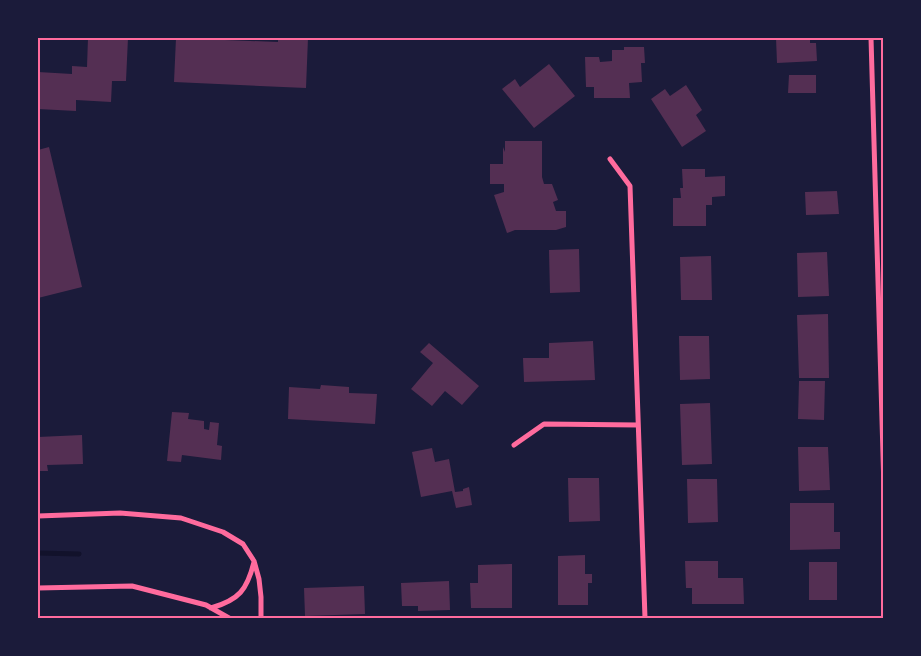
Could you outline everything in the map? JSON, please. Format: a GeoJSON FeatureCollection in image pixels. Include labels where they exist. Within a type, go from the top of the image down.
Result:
{"type":"FeatureCollection","features":[{"type":"Feature","properties":{"kind":"street"},"geometry":{"type":"LineString","coordinates":[[871,38],[884,489]]}},
{"type":"Feature","properties":{"kind":"street"},"geometry":{"type":"LineString","coordinates":[[610,159],[630,186],[645,618]]}},
{"type":"Feature","properties":{"kind":"street"},"geometry":{"type":"LineString","coordinates":[[514,445],[544,424],[638,425]]}},
{"type":"Feature","properties":{"kind":"street"},"geometry":{"type":"LineString","coordinates":[[38,516],[120,513],[182,518],[223,532],[243,544],[254,561],[262,597],[261,618]]}},
{"type":"Feature","properties":{"kind":"street"},"geometry":{"type":"LineString","coordinates":[[211,608],[228,603],[239,595],[251,574],[254,561]]}},
{"type":"Feature","properties":{"kind":"street"},"geometry":{"type":"LineString","coordinates":[[38,588],[132,586],[206,605],[229,618]]}},
{"type":"Feature","properties":{"kind":"building"},"geometry":{"type":"Polygon","coordinates":[[[88,38],[128,38],[126,81],[112,81],[111,102],[76,100],[76,111],[38,109],[38,72],[72,74],[72,66],[87,67],[88,38]]]}},
{"type":"Feature","properties":{"kind":"building"},"geometry":{"type":"Polygon","coordinates":[[[176,38],[278,42],[278,38],[308,38],[306,88],[174,82],[176,38]]]}},
{"type":"Feature","properties":{"kind":"building"},"geometry":{"type":"Polygon","coordinates":[[[776,38],[810,38],[810,43],[816,43],[817,61],[777,63],[776,38]]]}},
{"type":"Feature","properties":{"kind":"building"},"geometry":{"type":"Polygon","coordinates":[[[624,47],[644,47],[645,63],[641,63],[642,82],[629,83],[630,98],[594,98],[594,87],[586,87],[585,57],[599,57],[600,62],[612,61],[612,50],[624,50],[624,47]]]}},
{"type":"Feature","properties":{"kind":"building"},"geometry":{"type":"Polygon","coordinates":[[[549,64],[575,96],[534,128],[502,89],[515,79],[520,87],[549,64]]]}},
{"type":"Feature","properties":{"kind":"building"},"geometry":{"type":"Polygon","coordinates":[[[789,75],[816,75],[816,93],[788,93],[789,75]]]}},
{"type":"Feature","properties":{"kind":"building"},"geometry":{"type":"Polygon","coordinates":[[[686,85],[702,110],[696,115],[706,131],[682,147],[651,99],[665,89],[670,96],[686,85]]]}},
{"type":"Feature","properties":{"kind":"building"},"geometry":{"type":"Polygon","coordinates":[[[505,141],[542,141],[542,177],[544,184],[552,184],[558,200],[553,202],[556,211],[566,211],[566,227],[556,230],[515,230],[507,233],[494,195],[504,192],[504,184],[490,184],[490,164],[503,164],[505,141]]]}},
{"type":"Feature","properties":{"kind":"building"},"geometry":{"type":"Polygon","coordinates":[[[49,147],[82,287],[38,298],[38,150],[49,147]]]}},
{"type":"Feature","properties":{"kind":"building"},"geometry":{"type":"Polygon","coordinates":[[[682,169],[705,169],[705,177],[725,176],[725,196],[712,197],[712,205],[706,205],[706,226],[673,226],[673,198],[681,198],[680,188],[683,188],[682,169]]]}},
{"type":"Feature","properties":{"kind":"building"},"geometry":{"type":"Polygon","coordinates":[[[837,191],[839,214],[806,215],[805,192],[837,191]]]}},
{"type":"Feature","properties":{"kind":"building"},"geometry":{"type":"Polygon","coordinates":[[[579,249],[580,292],[550,293],[549,250],[579,249]]]}},
{"type":"Feature","properties":{"kind":"building"},"geometry":{"type":"Polygon","coordinates":[[[827,252],[829,296],[798,297],[797,253],[827,252]]]}},
{"type":"Feature","properties":{"kind":"building"},"geometry":{"type":"Polygon","coordinates":[[[711,256],[712,300],[681,300],[680,257],[711,256]]]}},
{"type":"Feature","properties":{"kind":"building"},"geometry":{"type":"Polygon","coordinates":[[[828,314],[829,378],[799,378],[797,315],[828,314]]]}},
{"type":"Feature","properties":{"kind":"building"},"geometry":{"type":"Polygon","coordinates":[[[679,336],[709,336],[710,379],[680,380],[679,336]]]}},
{"type":"Feature","properties":{"kind":"building"},"geometry":{"type":"Polygon","coordinates":[[[593,341],[595,380],[524,382],[523,358],[549,358],[549,343],[593,341]]]}},
{"type":"Feature","properties":{"kind":"building"},"geometry":{"type":"Polygon","coordinates":[[[429,343],[479,386],[462,405],[445,391],[432,406],[411,389],[433,363],[420,352],[429,343]]]}},
{"type":"Feature","properties":{"kind":"building"},"geometry":{"type":"Polygon","coordinates":[[[799,381],[825,381],[824,420],[798,419],[799,381]]]}},
{"type":"Feature","properties":{"kind":"building"},"geometry":{"type":"Polygon","coordinates":[[[321,385],[349,387],[349,393],[377,394],[375,424],[288,419],[289,387],[320,389],[321,385]]]}},
{"type":"Feature","properties":{"kind":"building"},"geometry":{"type":"Polygon","coordinates":[[[710,403],[712,464],[682,465],[680,404],[710,403]]]}},
{"type":"Feature","properties":{"kind":"building"},"geometry":{"type":"Polygon","coordinates":[[[172,412],[189,413],[188,419],[204,421],[204,429],[209,430],[210,422],[219,423],[217,445],[222,446],[221,460],[182,455],[181,462],[167,461],[172,412]]]}},
{"type":"Feature","properties":{"kind":"building"},"geometry":{"type":"Polygon","coordinates":[[[82,435],[83,464],[47,465],[48,471],[38,471],[38,437],[82,435]]]}},
{"type":"Feature","properties":{"kind":"building"},"geometry":{"type":"Polygon","coordinates":[[[798,447],[828,447],[830,490],[799,491],[798,447]]]}},
{"type":"Feature","properties":{"kind":"building"},"geometry":{"type":"Polygon","coordinates":[[[432,448],[435,462],[449,459],[455,492],[463,491],[463,489],[469,487],[472,505],[456,508],[452,491],[421,497],[412,452],[432,448]]]}},
{"type":"Feature","properties":{"kind":"building"},"geometry":{"type":"Polygon","coordinates":[[[568,478],[599,478],[600,521],[569,522],[568,478]]]}},
{"type":"Feature","properties":{"kind":"building"},"geometry":{"type":"Polygon","coordinates":[[[687,479],[717,479],[718,522],[688,523],[687,479]]]}},
{"type":"Feature","properties":{"kind":"building"},"geometry":{"type":"Polygon","coordinates":[[[790,503],[834,503],[834,532],[840,532],[840,549],[790,550],[790,503]]]}},
{"type":"Feature","properties":{"kind":"building"},"geometry":{"type":"Polygon","coordinates":[[[585,555],[585,574],[592,574],[592,583],[588,583],[588,605],[558,605],[558,556],[585,555]]]}},
{"type":"Feature","properties":{"kind":"building"},"geometry":{"type":"Polygon","coordinates":[[[685,561],[718,561],[718,578],[743,578],[744,604],[692,604],[692,588],[686,588],[685,561]]]}},
{"type":"Feature","properties":{"kind":"building"},"geometry":{"type":"Polygon","coordinates":[[[809,562],[837,562],[837,600],[809,600],[809,562]]]}},
{"type":"Feature","properties":{"kind":"building"},"geometry":{"type":"Polygon","coordinates":[[[512,564],[512,608],[471,608],[470,583],[478,583],[478,565],[512,564]]]}},
{"type":"Feature","properties":{"kind":"building"},"geometry":{"type":"Polygon","coordinates":[[[449,581],[450,610],[418,611],[418,606],[402,606],[401,583],[449,581]]]}},
{"type":"Feature","properties":{"kind":"building"},"geometry":{"type":"Polygon","coordinates":[[[364,586],[365,614],[305,616],[304,588],[364,586]]]}},
{"type":"Feature","properties":{"kind":"waterway"},"geometry":{"type":"LineString","coordinates":[[38,553],[79,554]]}}]}
